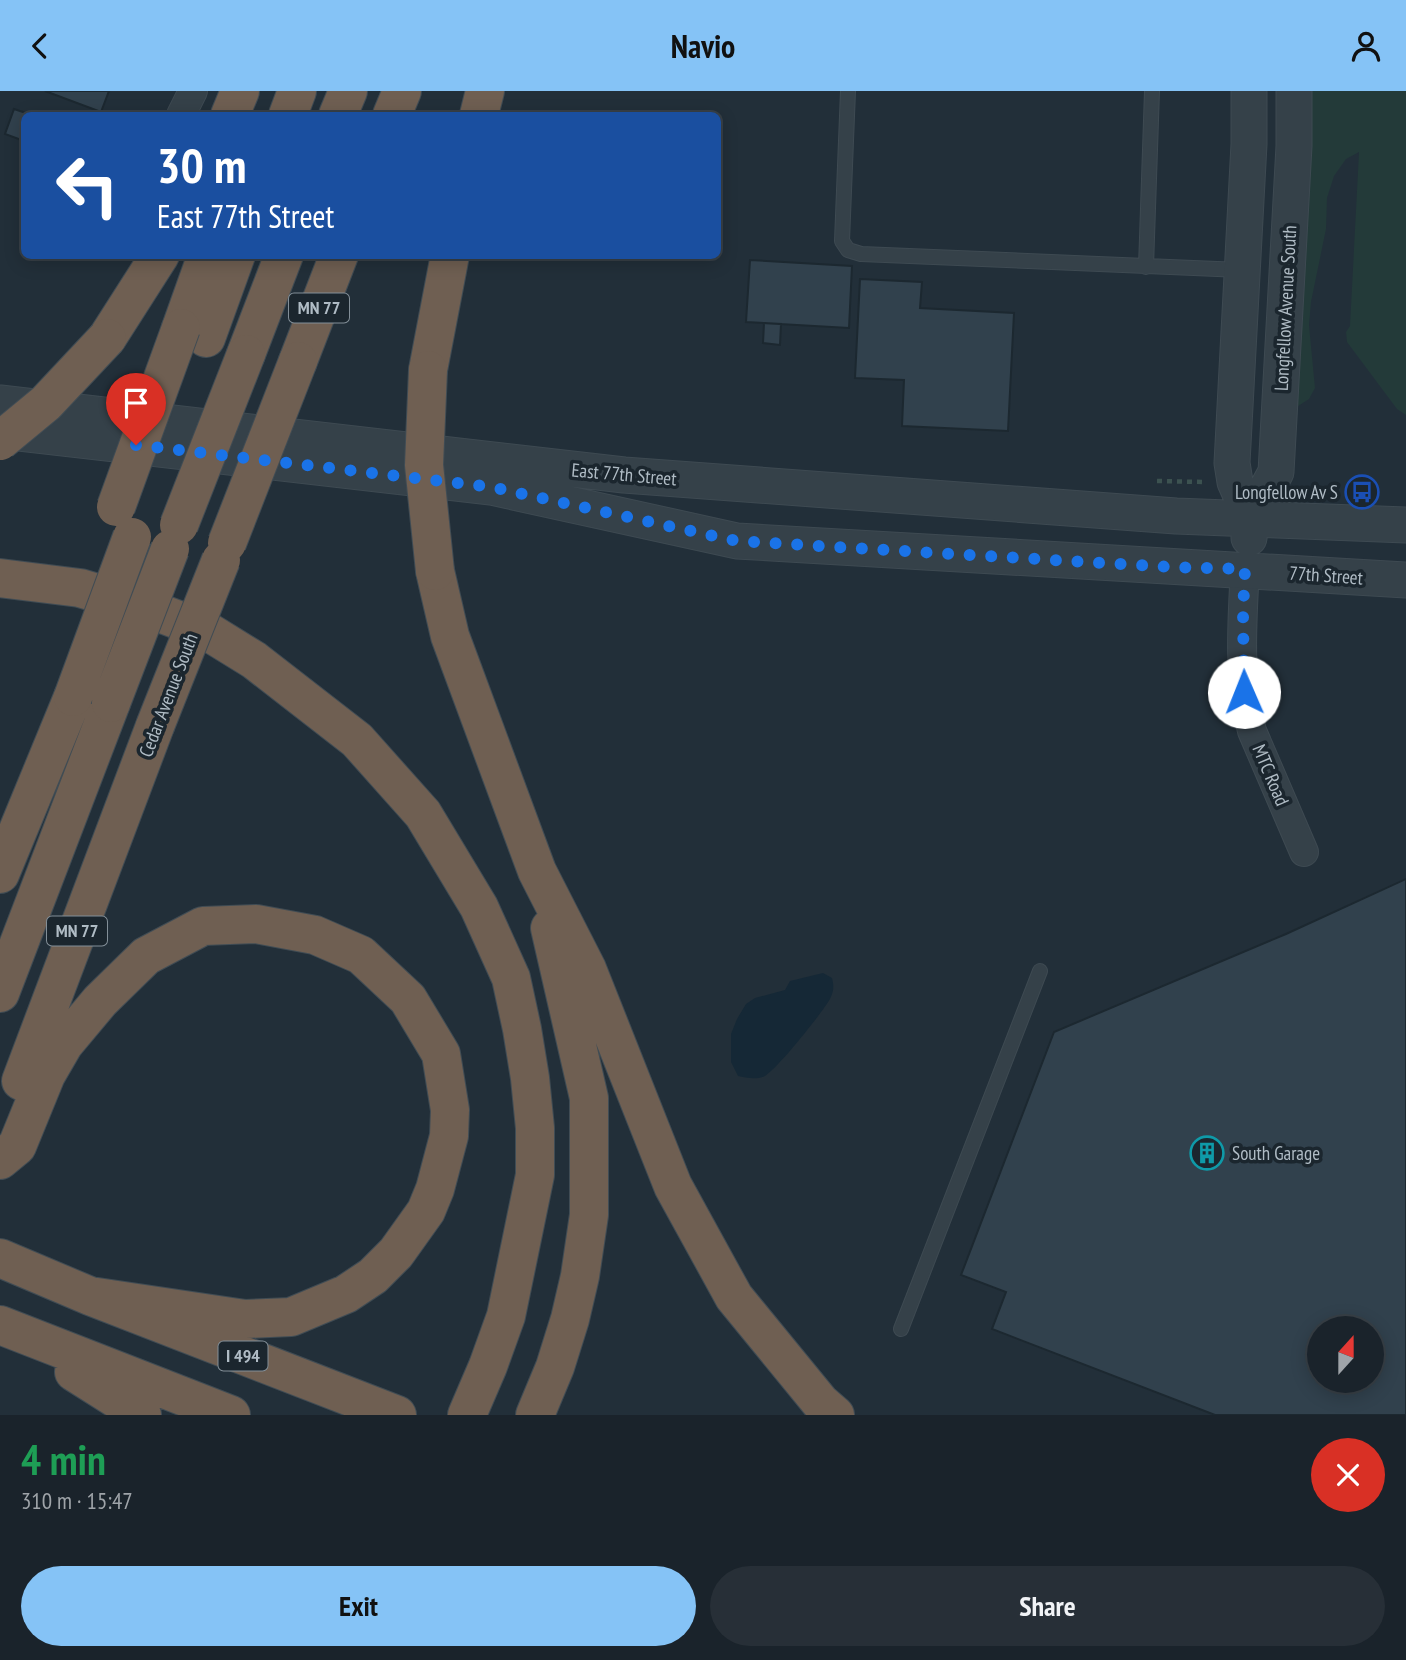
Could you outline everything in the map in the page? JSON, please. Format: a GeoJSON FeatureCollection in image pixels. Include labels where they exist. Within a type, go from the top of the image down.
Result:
{"type":"FeatureCollection","features":[{"type":"Feature","properties":{"kind":"highway"},"geometry":{"type":"LineString","coordinates":[[231,112],[240,91]]}},
{"type":"Feature","properties":{"kind":"highway"},"geometry":{"type":"LineString","coordinates":[[258,112],[266,91]]}},
{"type":"Feature","properties":{"kind":"highway"},"geometry":{"type":"LineString","coordinates":[[289,112],[297,91]]}},
{"type":"Feature","properties":{"kind":"highway"},"geometry":{"type":"LineString","coordinates":[[339,112],[348,91]]}},
{"type":"Feature","properties":{"kind":"highway"},"geometry":{"type":"LineString","coordinates":[[393,112],[402,91]]}},
{"type":"Feature","properties":{"kind":"highway"},"geometry":{"type":"LineString","coordinates":[[480,112],[485,91]]}},
{"type":"Feature","properties":{"kind":"highway"},"geometry":{"type":"LineString","coordinates":[[0,441],[46,403],[107,338],[157,259]]}},
{"type":"Feature","properties":{"kind":"highway"},"geometry":{"type":"LineString","coordinates":[[193,333],[206,259]]}},
{"type":"Feature","properties":{"kind":"highway"},"geometry":{"type":"LineString","coordinates":[[2,869],[62,691],[193,333],[234,259]]}},
{"type":"Feature","properties":{"kind":"highway","name":"MN 77"},"geometry":{"type":"LineString","coordinates":[[0,993],[282,259]]}},
{"type":"Feature","properties":{"kind":"highway","name":"Cedar Avenue South"},"geometry":{"type":"LineString","coordinates":[[0,1135],[155,726],[337,259]]}},
{"type":"Feature","properties":{"kind":"highway"},"geometry":{"type":"LineString","coordinates":[[449,259],[428,370],[425,465],[435,571],[450,636],[537,871],[587,969],[673,1186],[734,1297],[820,1402],[835,1415]]}},
{"type":"Feature","properties":{"kind":"highway"},"geometry":{"type":"LineString","coordinates":[[0,578],[80,588],[144,607],[207,631],[254,660],[357,740],[423,814],[479,907],[511,978],[530,1078],[535,1128],[535,1175],[519,1329],[488,1415]]}},
{"type":"Feature","properties":{"kind":"highway"},"geometry":{"type":"LineString","coordinates":[[535,1415],[555,1367],[580,1276],[589,1215],[589,1098],[537,871]]}},
{"type":"Feature","properties":{"kind":"highway"},"geometry":{"type":"LineString","coordinates":[[0,1160],[17,1146],[46,1075],[64,1044],[100,1001],[146,956],[203,926],[256,924],[315,935],[361,955],[408,999],[441,1054],[450,1110],[449,1136],[435,1189],[426,1210],[396,1253],[373,1276],[346,1294],[291,1317],[245,1319],[90,1296]]}},
{"type":"Feature","properties":{"kind":"highway","name":"I 494"},"geometry":{"type":"LineString","coordinates":[[0,1258],[90,1296],[397,1415]]}},
{"type":"Feature","properties":{"kind":"highway"},"geometry":{"type":"LineString","coordinates":[[467,1415],[526,1262]]}},
{"type":"Feature","properties":{"kind":"highway"},"geometry":{"type":"LineString","coordinates":[[1,1326],[142,1415]]}},
{"type":"Feature","properties":{"kind":"highway"},"geometry":{"type":"LineString","coordinates":[[1,1326],[231,1415]]}},
{"type":"Feature","properties":{"kind":"street"},"geometry":{"type":"LineString","coordinates":[[182,112],[193,91]]}},
{"type":"Feature","properties":{"kind":"street"},"geometry":{"type":"LineString","coordinates":[[1249,91],[1249,144],[1232,463],[1235,482],[1251,518],[1406,524]]}},
{"type":"Feature","properties":{"kind":"street","name":"Longfellow Avenue South"},"geometry":{"type":"LineString","coordinates":[[1245,569],[1251,518],[1276,472],[1294,146],[1294,91]]}},
{"type":"Feature","properties":{"kind":"street","name":"East 77th Street"},"geometry":{"type":"LineString","coordinates":[[0,403],[624,475],[1176,516],[1251,518]]}},
{"type":"Feature","properties":{"kind":"street","name":"East 77th Street"},"geometry":{"type":"LineString","coordinates":[[0,431],[491,487],[737,541],[1245,569]]}},
{"type":"Feature","properties":{"kind":"street","name":"77th Street"},"geometry":{"type":"LineString","coordinates":[[1245,569],[1406,580]]}},
{"type":"Feature","properties":{"kind":"street","name":"MTC Road"},"geometry":{"type":"LineString","coordinates":[[1245,569],[1243,612],[1247,711],[1252,731],[1304,852]]}},
{"type":"Feature","properties":{"kind":"lane"},"geometry":{"type":"LineString","coordinates":[[848,91],[842,241],[848,250],[861,254],[1241,270]]}},
{"type":"Feature","properties":{"kind":"lane"},"geometry":{"type":"LineString","coordinates":[[1146,267],[1152,91]]}},
{"type":"Feature","properties":{"kind":"lane"},"geometry":{"type":"LineString","coordinates":[[901,1329],[1040,971]]}},
{"type":"Feature","properties":{"kind":"green space"},"geometry":{"type":"Polygon","coordinates":[[[1309,91],[1406,91],[1406,415],[1397,409],[1347,342],[1359,152],[1346,159],[1334,176],[1327,198],[1326,229],[1309,325],[1315,388],[1309,399],[1295,408],[1309,91]]]}},
{"type":"Feature","properties":{"kind":"water"},"geometry":{"type":"Polygon","coordinates":[[[823,973],[832,978],[830,999],[799,1040],[765,1076],[738,1076],[731,1062],[731,1034],[746,1004],[755,998],[785,990],[790,981],[823,973]]]}},
{"type":"Feature","properties":{"kind":"building"},"geometry":{"type":"Polygon","coordinates":[[[45,91],[109,91],[101,112],[45,91]]]}},
{"type":"Feature","properties":{"kind":"building"},"geometry":{"type":"Polygon","coordinates":[[[14,109],[23,112],[21,140],[5,134],[14,109]]]}},
{"type":"Feature","properties":{"kind":"building"},"geometry":{"type":"Polygon","coordinates":[[[750,260],[852,266],[849,328],[746,322],[750,260]]]}},
{"type":"Feature","properties":{"kind":"building"},"geometry":{"type":"Polygon","coordinates":[[[860,279],[922,282],[920,308],[1014,313],[1008,431],[902,426],[904,380],[855,378],[860,279]]]}},
{"type":"Feature","properties":{"kind":"building"},"geometry":{"type":"Polygon","coordinates":[[[764,323],[781,324],[780,345],[763,343],[764,323]]]}},
{"type":"Feature","properties":{"kind":"building","name":"South Garage"},"geometry":{"type":"Polygon","coordinates":[[[1406,879],[1406,1415],[1215,1415],[992,1329],[1006,1292],[961,1275],[1054,1032],[1286,934],[1406,879]]]}},
{"type":"Feature","properties":{"kind":"place","name":"Longfellow Av S"},"geometry":{"type":"Point","coordinates":[1362,492]}},
{"type":"Feature","properties":{"kind":"place","name":"South Garage"},"geometry":{"type":"Point","coordinates":[1207,1153]}},
{"type":"Feature","properties":{"kind":"route"},"geometry":{"type":"LineString","coordinates":[[136,445],[491,487],[737,541],[1170,567],[1245,569],[1244,692]]}}]}
